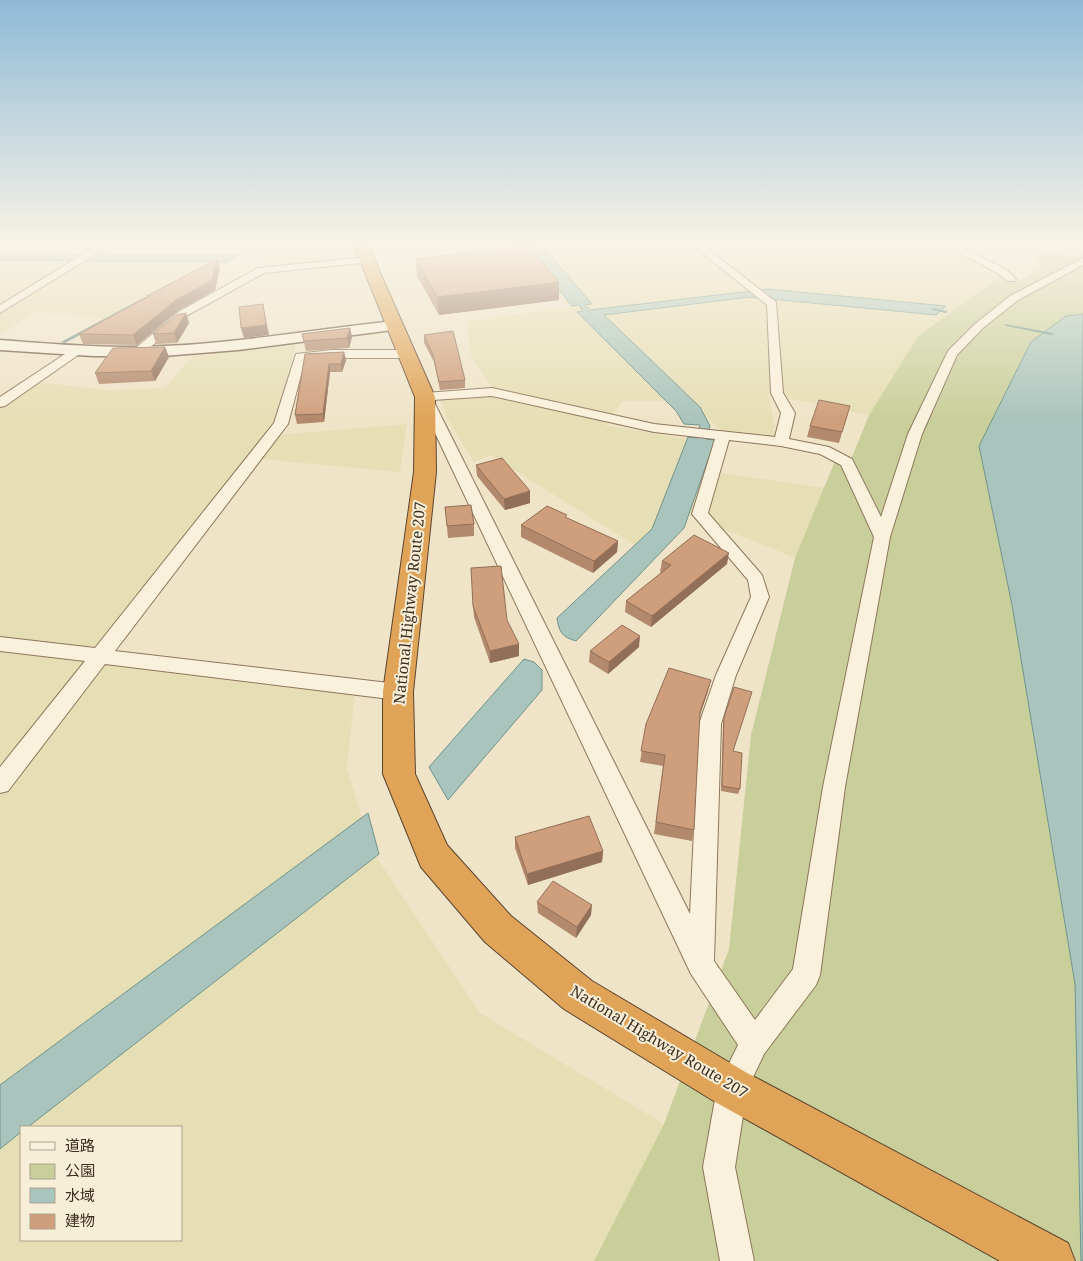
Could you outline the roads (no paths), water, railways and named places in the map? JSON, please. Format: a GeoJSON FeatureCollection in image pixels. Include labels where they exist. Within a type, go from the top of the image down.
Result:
{"type":"FeatureCollection","features":[{"type":"Feature","properties":{"kind":"highway","name":"National Highway Route 207"},"geometry":{"type":"LineString","coordinates":[[384,302],[425,397],[425,472],[398,692],[399,774],[434,856],[498,929],[578,996],[732,1088],[1050,1261]]}},
{"type":"Feature","properties":{"kind":"street"},"geometry":{"type":"LineString","coordinates":[[0,310],[13,302]]}},
{"type":"Feature","properties":{"kind":"street"},"geometry":{"type":"LineString","coordinates":[[137,352],[184,313],[203,302]]}},
{"type":"Feature","properties":{"kind":"street"},"geometry":{"type":"LineString","coordinates":[[769,302],[772,304],[777,394],[788,413],[781,442]]}},
{"type":"Feature","properties":{"kind":"street"},"geometry":{"type":"LineString","coordinates":[[737,1261],[718,1167],[732,1088],[754,1044],[806,975],[834,787],[882,537],[915,434],[952,354],[979,326],[1009,302]]}},
{"type":"Feature","properties":{"kind":"street"},"geometry":{"type":"LineString","coordinates":[[0,345],[137,352],[186,350],[394,326]]}},
{"type":"Feature","properties":{"kind":"street"},"geometry":{"type":"LineString","coordinates":[[0,403],[77,350]]}},
{"type":"Feature","properties":{"kind":"street"},"geometry":{"type":"LineString","coordinates":[[0,784],[281,424],[300,357],[332,354],[406,354]]}},
{"type":"Feature","properties":{"kind":"street"},"geometry":{"type":"LineString","coordinates":[[754,1044],[701,965],[425,397],[492,392],[654,428],[781,442],[824,450],[847,462],[882,537]]}},
{"type":"Feature","properties":{"kind":"street"},"geometry":{"type":"LineString","coordinates":[[701,965],[710,724],[726,675],[760,597],[756,579],[700,514],[709,435]]}},
{"type":"Feature","properties":{"kind":"street"},"geometry":{"type":"LineString","coordinates":[[0,644],[100,658],[398,692]]}},
{"type":"Feature","properties":{"kind":"water"},"geometry":{"type":"Polygon","coordinates":[[[569,302],[590,302],[592,304],[585,305],[590,310],[659,302],[711,302],[604,315],[700,407],[710,426],[706,439],[715,440],[684,528],[576,641],[567,638],[562,633],[557,618],[652,529],[688,437],[697,438],[700,425],[684,424],[676,411],[577,312],[583,311],[579,305],[572,306],[569,302]]]}},
{"type":"Feature","properties":{"kind":"water"},"geometry":{"type":"Polygon","coordinates":[[[800,302],[903,302],[946,306],[936,315],[800,302]]]}},
{"type":"Feature","properties":{"kind":"water"},"geometry":{"type":"Polygon","coordinates":[[[1083,314],[1083,1261],[1081,1261],[1075,984],[1012,605],[979,446],[1031,342],[1066,316],[1083,314]]]}},
{"type":"Feature","properties":{"kind":"water"},"geometry":{"type":"Polygon","coordinates":[[[524,659],[534,662],[542,670],[542,690],[448,800],[429,767],[524,659]]]}},
{"type":"Feature","properties":{"kind":"water"},"geometry":{"type":"Polygon","coordinates":[[[368,813],[379,854],[29,1126],[20,1126],[20,1133],[0,1149],[0,1085],[368,813]]]}},
{"type":"Feature","properties":{"kind":"waterway"},"geometry":{"type":"LineString","coordinates":[[63,342],[139,302]]}},
{"type":"Feature","properties":{"kind":"waterway"},"geometry":{"type":"LineString","coordinates":[[933,309],[946,312]]}},
{"type":"Feature","properties":{"kind":"waterway"},"geometry":{"type":"LineString","coordinates":[[1006,325],[1052,334]]}}]}
